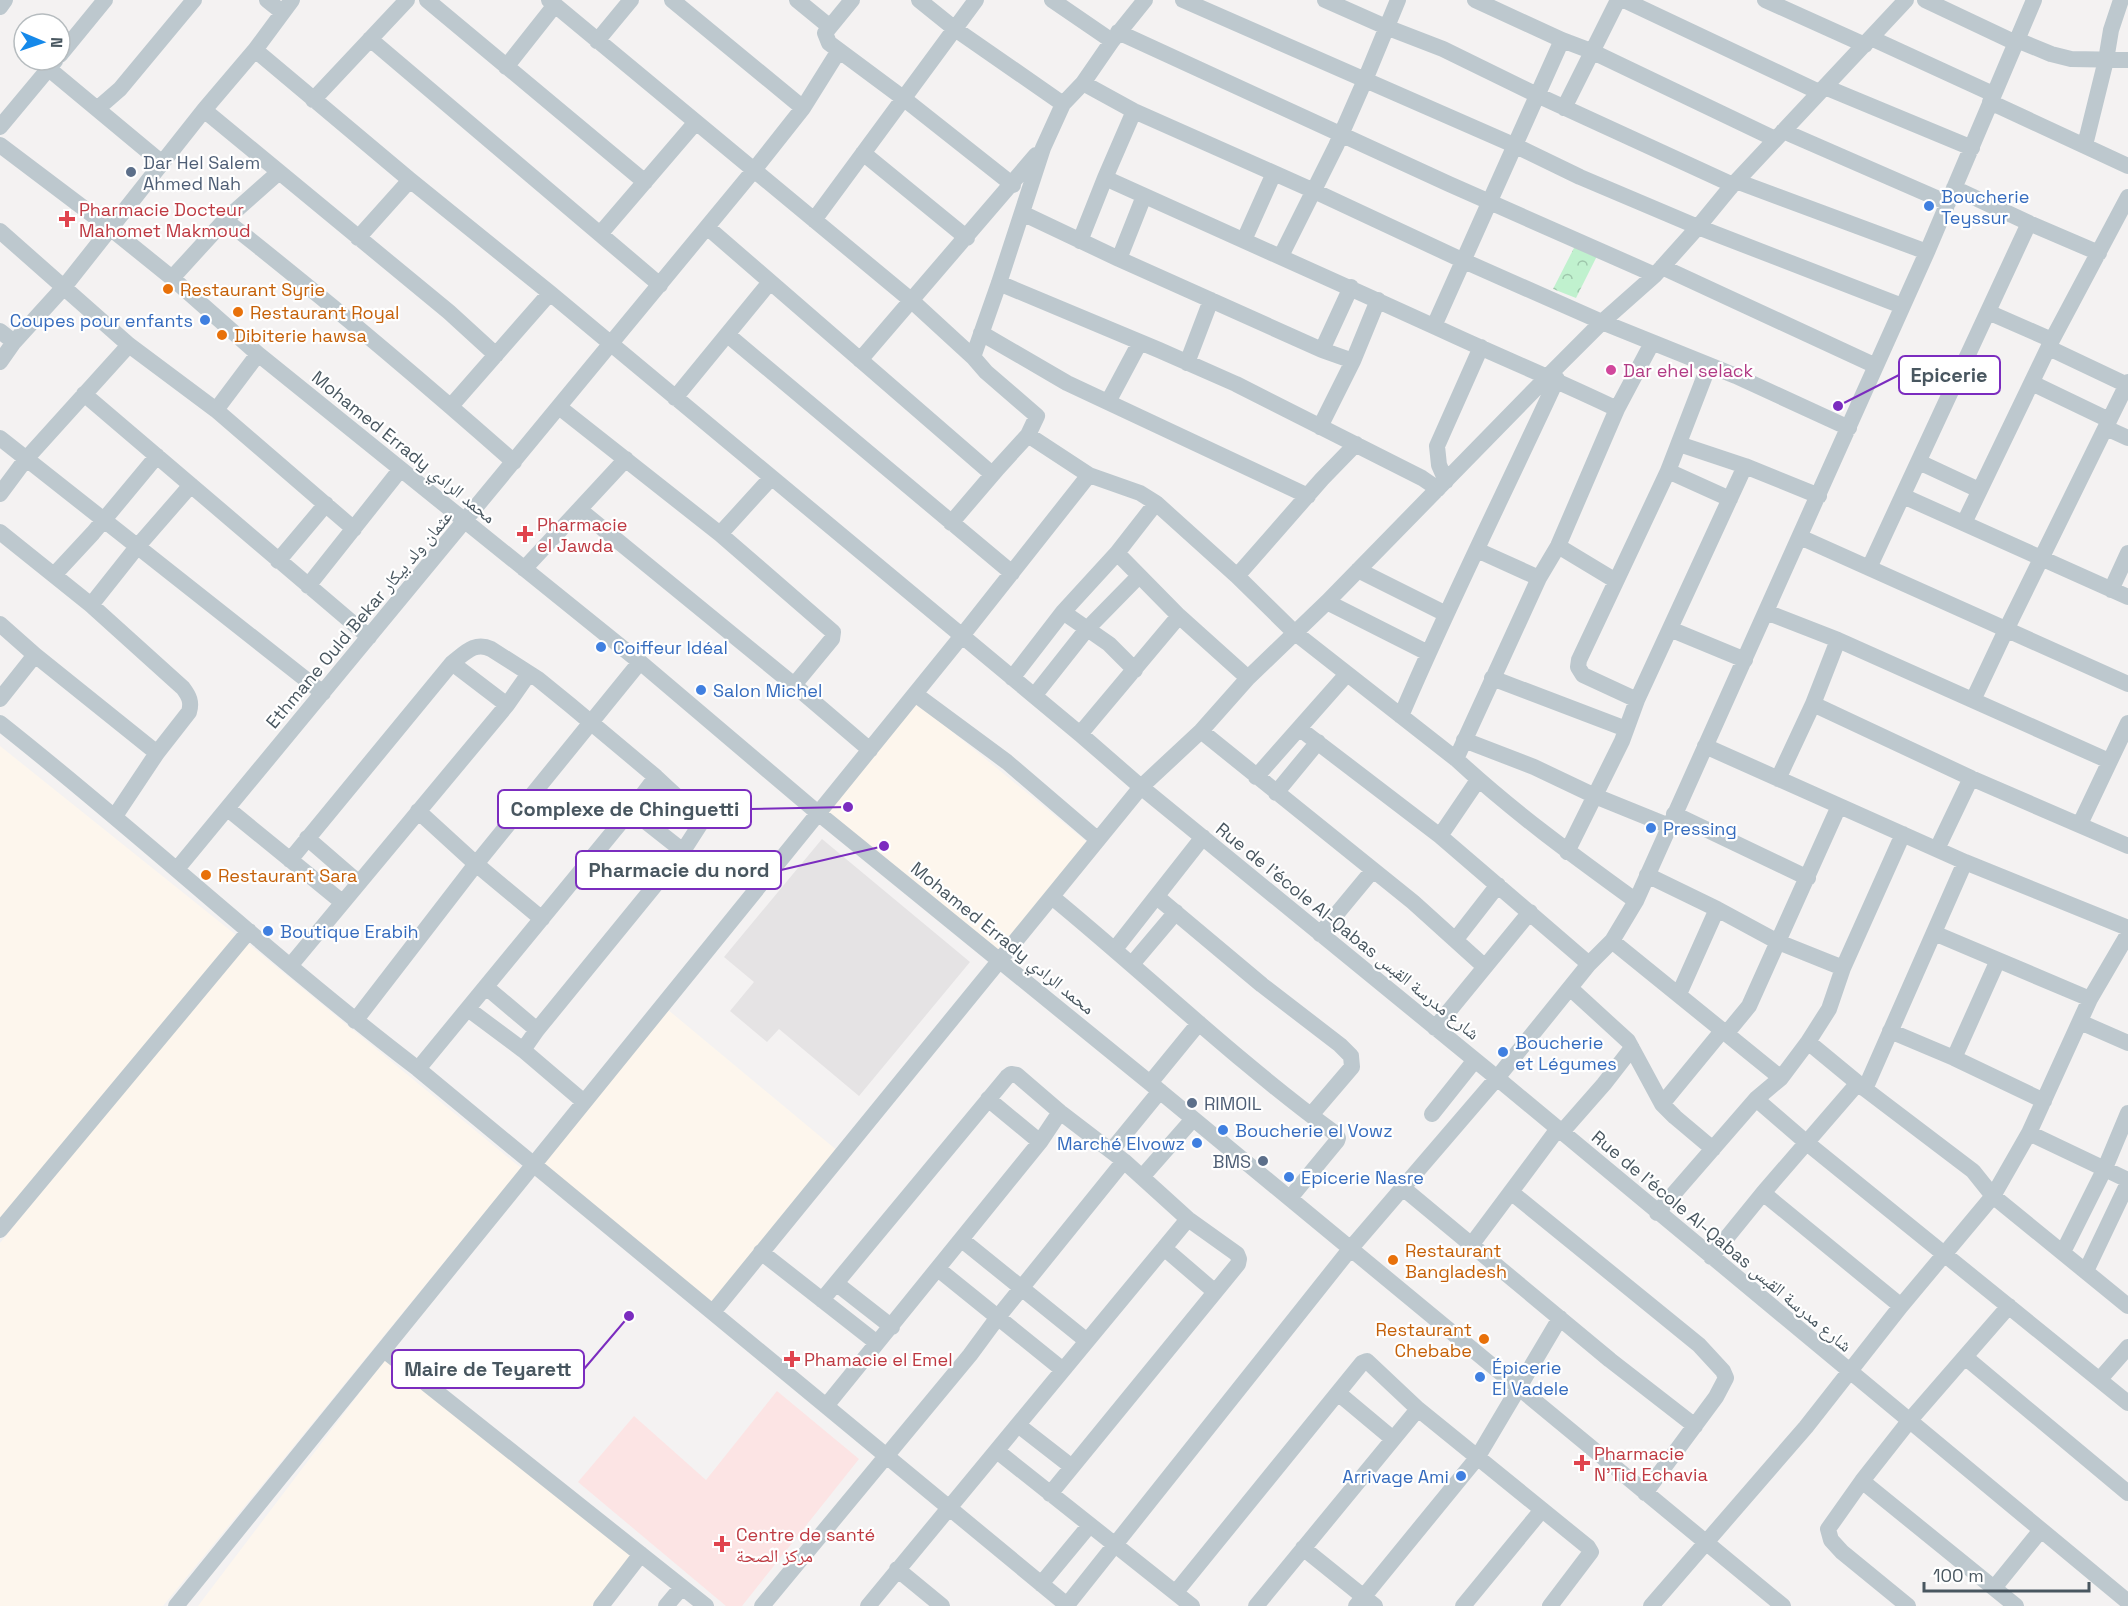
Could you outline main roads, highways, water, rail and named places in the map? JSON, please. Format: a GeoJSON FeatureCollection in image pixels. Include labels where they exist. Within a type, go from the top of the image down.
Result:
{"type":"FeatureCollection","features":[{"type":"Feature","properties":{"kind":"place","name":"Dar Hel Salem Ahmed Nah"},"geometry":{"type":"Point","coordinates":[131,172]}},
{"type":"Feature","properties":{"kind":"place","name":"Boucherie Teyssur"},"geometry":{"type":"Point","coordinates":[1929,206]}},
{"type":"Feature","properties":{"kind":"place","name":"Pharmacie Docteur Mahomet Makmoud"},"geometry":{"type":"Point","coordinates":[67,219]}},
{"type":"Feature","properties":{"kind":"place","name":"Restaurant Syrie"},"geometry":{"type":"Point","coordinates":[168,289]}},
{"type":"Feature","properties":{"kind":"place","name":"Restaurant Royal"},"geometry":{"type":"Point","coordinates":[238,312]}},
{"type":"Feature","properties":{"kind":"place","name":"Coupes pour enfants"},"geometry":{"type":"Point","coordinates":[205,320]}},
{"type":"Feature","properties":{"kind":"place","name":"Dibiterie hawsa"},"geometry":{"type":"Point","coordinates":[222,335]}},
{"type":"Feature","properties":{"kind":"place","name":"Dar ehel selack"},"geometry":{"type":"Point","coordinates":[1611,370]}},
{"type":"Feature","properties":{"kind":"place","name":"Epicerie"},"geometry":{"type":"Point","coordinates":[1838,406]}},
{"type":"Feature","properties":{"kind":"place","name":"Pharmacie el Jawda"},"geometry":{"type":"Point","coordinates":[525,534]}},
{"type":"Feature","properties":{"kind":"place","name":"Coiffeur Idéal"},"geometry":{"type":"Point","coordinates":[601,647]}},
{"type":"Feature","properties":{"kind":"place","name":"Salon Michel"},"geometry":{"type":"Point","coordinates":[701,690]}},
{"type":"Feature","properties":{"kind":"place","name":"Complexe de Chinguetti"},"geometry":{"type":"Point","coordinates":[848,807]}},
{"type":"Feature","properties":{"kind":"place","name":"Pressing"},"geometry":{"type":"Point","coordinates":[1651,828]}},
{"type":"Feature","properties":{"kind":"place","name":"Pharmacie du nord"},"geometry":{"type":"Point","coordinates":[884,846]}},
{"type":"Feature","properties":{"kind":"place","name":"Restaurant Sara"},"geometry":{"type":"Point","coordinates":[206,875]}},
{"type":"Feature","properties":{"kind":"place","name":"Boutique Erabih"},"geometry":{"type":"Point","coordinates":[268,931]}},
{"type":"Feature","properties":{"kind":"place","name":"Boucherie et Légumes"},"geometry":{"type":"Point","coordinates":[1503,1052]}},
{"type":"Feature","properties":{"kind":"place","name":"RIMOIL"},"geometry":{"type":"Point","coordinates":[1192,1103]}},
{"type":"Feature","properties":{"kind":"place","name":"Boucherie el Vowz"},"geometry":{"type":"Point","coordinates":[1223,1130]}},
{"type":"Feature","properties":{"kind":"place","name":"Marché Elvowz"},"geometry":{"type":"Point","coordinates":[1197,1143]}},
{"type":"Feature","properties":{"kind":"place","name":"BMS"},"geometry":{"type":"Point","coordinates":[1263,1161]}},
{"type":"Feature","properties":{"kind":"place","name":"Epicerie Nasre"},"geometry":{"type":"Point","coordinates":[1289,1177]}},
{"type":"Feature","properties":{"kind":"place","name":"Restaurant Bangladesh"},"geometry":{"type":"Point","coordinates":[1393,1260]}},
{"type":"Feature","properties":{"kind":"place","name":"Maire de Teyarett"},"geometry":{"type":"Point","coordinates":[629,1316]}},
{"type":"Feature","properties":{"kind":"place","name":"Restaurant Chebabe"},"geometry":{"type":"Point","coordinates":[1484,1339]}},
{"type":"Feature","properties":{"kind":"place","name":"Phamacie el Emel"},"geometry":{"type":"Point","coordinates":[792,1359]}},
{"type":"Feature","properties":{"kind":"place","name":"Épicerie El Vadele"},"geometry":{"type":"Point","coordinates":[1480,1377]}},
{"type":"Feature","properties":{"kind":"place","name":"Pharmacie N'Tid Echavia"},"geometry":{"type":"Point","coordinates":[1582,1463]}},
{"type":"Feature","properties":{"kind":"place","name":"Arrivage Ami"},"geometry":{"type":"Point","coordinates":[1461,1476]}},
{"type":"Feature","properties":{"kind":"place","name":"Centre de santé مركز الصحة"},"geometry":{"type":"Point","coordinates":[722,1544]}}]}
